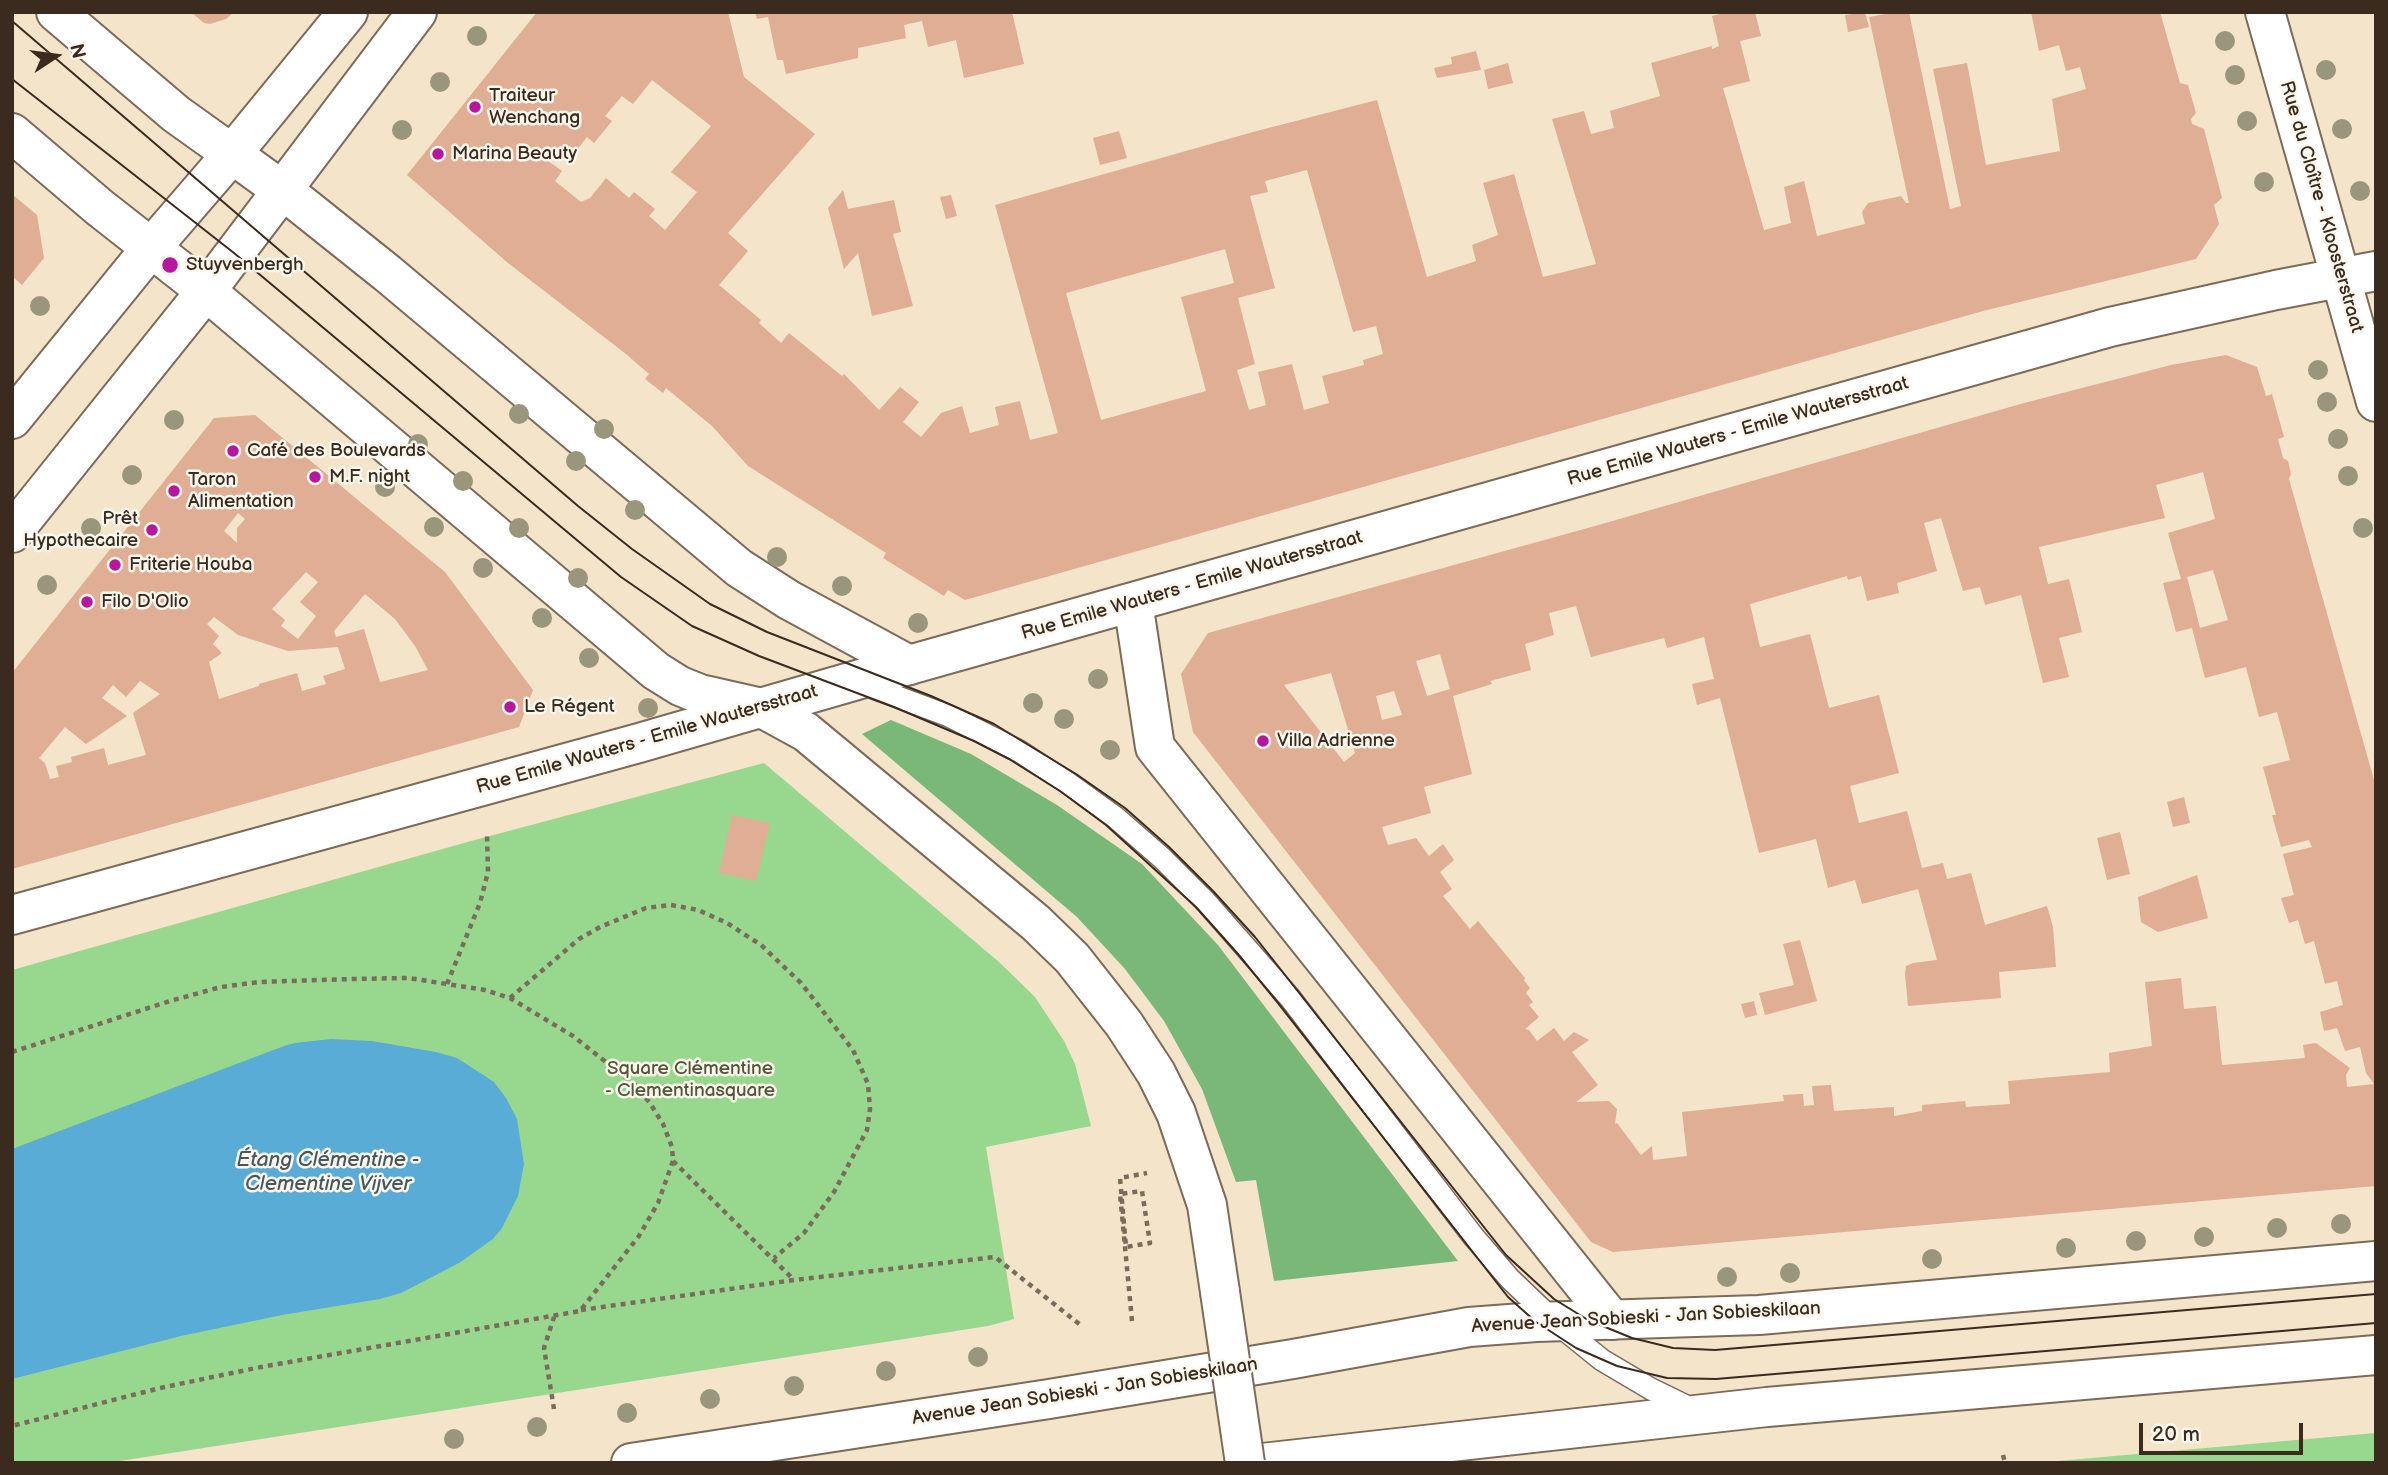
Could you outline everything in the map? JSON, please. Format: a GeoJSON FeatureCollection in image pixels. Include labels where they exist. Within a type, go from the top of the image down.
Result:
{"type":"FeatureCollection","features":[{"type":"Feature","properties":{"kind":"street"},"geometry":{"type":"LineString","coordinates":[[56,12],[176,114],[232,153],[387,273],[739,569],[789,600],[909,664]]}},
{"type":"Feature","properties":{"kind":"street"},"geometry":{"type":"LineString","coordinates":[[12,419],[348,12]]}},
{"type":"Feature","properties":{"kind":"street"},"geometry":{"type":"LineString","coordinates":[[12,533],[206,291],[417,12]]}},
{"type":"Feature","properties":{"kind":"street","name":"Rue du Cloître - Kloosterstraat"},"geometry":{"type":"LineString","coordinates":[[2265,12],[2358,274],[2376,402]]}},
{"type":"Feature","properties":{"kind":"street"},"geometry":{"type":"LineString","coordinates":[[12,133],[206,291],[656,671],[680,686],[700,694],[762,708],[817,740],[1036,923],[1072,958],[1107,1002],[1156,1073],[1176,1114],[1207,1205],[1245,1463]]}},
{"type":"Feature","properties":{"kind":"street","name":"Rue Emile Wauters - Emile Wautersstraat"},"geometry":{"type":"LineString","coordinates":[[12,915],[762,708],[909,664],[2110,327],[2358,274]]}},
{"type":"Feature","properties":{"kind":"street"},"geometry":{"type":"LineString","coordinates":[[1133,602],[1155,747],[1612,1320]]}},
{"type":"Feature","properties":{"kind":"street","name":"Avenue Jean Sobieski - Jan Sobieskilaan"},"geometry":{"type":"LineString","coordinates":[[631,1463],[1106,1390],[1469,1327],[1759,1315],[2376,1261]]}},
{"type":"Feature","properties":{"kind":"street"},"geometry":{"type":"LineString","coordinates":[[1262,1463],[1702,1414],[2376,1355]]}},
{"type":"Feature","properties":{"kind":"lane"},"geometry":{"type":"LineString","coordinates":[[855,681],[948,716],[1018,751],[1115,817],[1205,901],[1248,948],[1299,1009],[1473,1236],[1510,1279],[1555,1322],[1602,1360],[1651,1389],[1702,1414]]}},
{"type":"Feature","properties":{"kind":"path"},"geometry":{"type":"LineString","coordinates":[[447,984],[480,903],[488,872],[487,832]]}},
{"type":"Feature","properties":{"kind":"path"},"geometry":{"type":"LineString","coordinates":[[509,998],[579,939],[635,912],[671,905],[698,910],[727,923],[761,945],[801,984],[853,1050],[868,1084],[870,1109],[867,1130],[834,1192],[804,1233],[774,1258]]}},
{"type":"Feature","properties":{"kind":"path"},"geometry":{"type":"LineString","coordinates":[[12,1052],[221,987],[259,982],[408,978],[485,990],[509,998],[573,1036],[635,1085],[663,1124],[672,1147],[673,1161],[658,1203],[639,1236],[580,1311]]}},
{"type":"Feature","properties":{"kind":"path"},"geometry":{"type":"LineString","coordinates":[[673,1161],[794,1280]]}},
{"type":"Feature","properties":{"kind":"path"},"geometry":{"type":"LineString","coordinates":[[1120,1178],[1121,1191],[1122,1205],[1126,1247],[1150,1242],[1142,1191],[1131,1193],[1120,1194],[1132,1321]]}},
{"type":"Feature","properties":{"kind":"path"},"geometry":{"type":"LineString","coordinates":[[12,1426],[160,1388],[261,1367],[580,1311],[794,1280],[995,1257],[1083,1327]]}},
{"type":"Feature","properties":{"kind":"path"},"geometry":{"type":"LineString","coordinates":[[554,1409],[544,1348],[555,1316]]}},
{"type":"Feature","properties":{"kind":"path"},"geometry":{"type":"LineString","coordinates":[[2003,1455],[2005,1463]]}},
{"type":"Feature","properties":{"kind":"green space"},"geometry":{"type":"Polygon","coordinates":[[[891,720],[971,754],[1057,805],[1142,864],[1218,945],[1458,1261],[1274,1281],[1256,1180],[1236,1182],[1202,1089],[1164,1021],[1125,969],[1077,917],[862,734],[891,720]]]}},
{"type":"Feature","properties":{"kind":"green space","name":"Square Clémentine - Clementinasquare"},"geometry":{"type":"Polygon","coordinates":[[[764,763],[999,962],[1035,997],[1064,1041],[1075,1064],[1091,1126],[986,1147],[1014,1319],[988,1326],[107,1463],[12,1463],[12,970],[471,841],[764,763]]]}},
{"type":"Feature","properties":{"kind":"green space"},"geometry":{"type":"Polygon","coordinates":[[[2376,1433],[2376,1463],[2035,1463],[2376,1433]]]}},
{"type":"Feature","properties":{"kind":"water","name":"Étang Clémentine - Clementine Vijver"},"geometry":{"type":"Polygon","coordinates":[[[331,1039],[372,1041],[436,1052],[457,1058],[494,1082],[517,1119],[524,1164],[518,1196],[502,1228],[493,1239],[459,1263],[401,1293],[181,1336],[12,1379],[12,1149],[284,1046],[331,1039]]]}},
{"type":"Feature","properties":{"kind":"building"},"geometry":{"type":"Polygon","coordinates":[[[191,12],[234,12],[226,19],[210,24],[204,23],[191,12]]]}},
{"type":"Feature","properties":{"kind":"building"},"geometry":{"type":"Polygon","coordinates":[[[537,12],[728,12],[744,77],[815,134],[728,233],[748,251],[719,285],[761,320],[759,323],[781,343],[789,333],[842,376],[844,374],[879,410],[900,387],[919,402],[903,422],[921,437],[941,413],[962,406],[970,433],[999,425],[995,407],[1020,401],[1030,440],[1058,433],[995,205],[1377,100],[1427,277],[1476,261],[1472,245],[1498,235],[1483,183],[1514,174],[1543,277],[1596,264],[1552,119],[1584,111],[1591,134],[1614,128],[1610,111],[1660,96],[1651,63],[1719,46],[1712,16],[1727,12],[1755,12],[1761,36],[1740,41],[1750,81],[1723,88],[1764,230],[1791,223],[1784,187],[1804,181],[1817,236],[1865,224],[1862,212],[1868,203],[1901,196],[1909,203],[1869,17],[1896,12],[1909,12],[1950,209],[1961,206],[1933,69],[1967,63],[1986,165],[2060,151],[2052,99],[2086,89],[2080,67],[2066,71],[2059,45],[2039,51],[2031,12],[2160,12],[2180,83],[2188,85],[2196,113],[2191,119],[2192,124],[2204,129],[2222,198],[2214,205],[2219,224],[2196,259],[1983,311],[965,600],[948,590],[944,596],[883,558],[886,553],[748,466],[712,426],[666,388],[663,393],[645,379],[649,374],[626,354],[508,263],[407,175],[537,12]],[[652,80],[633,104],[622,96],[605,116],[612,121],[594,143],[587,137],[572,156],[559,147],[548,161],[562,171],[555,181],[581,202],[590,198],[606,178],[629,198],[634,192],[655,209],[649,216],[665,230],[697,192],[671,172],[711,126],[652,80]],[[1307,170],[1265,181],[1268,192],[1250,196],[1275,288],[1238,298],[1255,364],[1237,370],[1249,410],[1266,405],[1258,372],[1292,364],[1304,410],[1329,403],[1322,376],[1364,365],[1363,360],[1383,354],[1376,326],[1353,332],[1307,170]],[[1225,249],[1066,293],[1101,420],[1206,391],[1181,297],[1234,283],[1225,249]]]}},
{"type":"Feature","properties":{"kind":"building"},"geometry":{"type":"Polygon","coordinates":[[[755,12],[1012,12],[1024,64],[964,78],[956,40],[928,47],[922,21],[904,25],[906,38],[858,48],[858,58],[786,74],[783,60],[777,60],[768,17],[757,19],[755,12]]]}},
{"type":"Feature","properties":{"kind":"building"},"geometry":{"type":"Polygon","coordinates":[[[1865,12],[1869,27],[1848,32],[1845,15],[1865,12]]]}},
{"type":"Feature","properties":{"kind":"building"},"geometry":{"type":"Polygon","coordinates":[[[1476,51],[1481,70],[1437,78],[1434,68],[1452,64],[1451,57],[1476,51]]]}},
{"type":"Feature","properties":{"kind":"building"},"geometry":{"type":"Polygon","coordinates":[[[1508,63],[1513,83],[1488,89],[1484,70],[1508,63]]]}},
{"type":"Feature","properties":{"kind":"building"},"geometry":{"type":"Polygon","coordinates":[[[1119,131],[1127,158],[1100,165],[1093,138],[1119,131]]]}},
{"type":"Feature","properties":{"kind":"building"},"geometry":{"type":"Polygon","coordinates":[[[843,190],[848,209],[894,200],[901,232],[893,234],[913,306],[872,316],[858,253],[844,269],[828,208],[843,190]]]}},
{"type":"Feature","properties":{"kind":"building"},"geometry":{"type":"Polygon","coordinates":[[[12,194],[37,215],[44,258],[22,285],[12,276],[12,194]]]}},
{"type":"Feature","properties":{"kind":"building"},"geometry":{"type":"Polygon","coordinates":[[[951,195],[957,216],[946,219],[940,197],[951,195]]]}},
{"type":"Feature","properties":{"kind":"building"},"geometry":{"type":"Polygon","coordinates":[[[2226,355],[2257,367],[2266,396],[2272,394],[2284,437],[2278,439],[2283,458],[2288,461],[2291,474],[2289,479],[2376,787],[2376,1186],[1613,1252],[1591,1242],[1193,732],[1181,674],[1208,633],[2024,403],[2171,365],[2226,355]],[[2203,472],[2156,485],[2165,518],[2039,547],[2048,584],[2069,579],[2082,632],[2059,638],[2069,677],[2043,683],[2021,595],[1985,605],[1980,587],[1963,591],[1941,518],[1924,523],[1937,571],[1897,583],[1899,593],[1867,601],[1861,576],[1848,580],[1847,576],[1750,604],[1760,647],[1810,634],[1829,708],[1879,695],[1899,773],[1850,786],[1859,823],[1907,811],[1922,868],[1943,863],[1947,879],[1971,873],[1985,925],[2047,906],[2053,927],[2056,967],[1999,972],[2001,998],[1908,1006],[1906,966],[1937,960],[1918,889],[1862,904],[1855,880],[1828,888],[1816,839],[1759,853],[1720,698],[1697,705],[1692,684],[1714,679],[1704,637],[1667,648],[1664,638],[1591,657],[1576,606],[1549,613],[1554,635],[1525,644],[1531,670],[1490,681],[1492,684],[1453,696],[1472,774],[1424,787],[1431,813],[1382,827],[1388,845],[1416,838],[1429,856],[1443,844],[1454,860],[1440,872],[1452,889],[1443,896],[1470,929],[1478,921],[1525,978],[1530,988],[1526,993],[1533,1002],[1529,1005],[1539,1017],[1525,1029],[1529,1030],[1537,1041],[1554,1028],[1564,1041],[1574,1032],[1589,1040],[1572,1052],[1598,1085],[1576,1102],[1609,1101],[1617,1109],[1615,1124],[1617,1123],[1641,1155],[1652,1146],[1653,1160],[1687,1156],[1682,1112],[1784,1101],[1783,1095],[1803,1094],[1804,1106],[1814,1105],[1812,1086],[1831,1085],[1834,1111],[1894,1107],[1894,1116],[1922,1111],[1922,1105],[1965,1101],[1966,1107],[2010,1104],[2008,1081],[2110,1072],[2109,1053],[2152,1046],[2145,982],[2181,978],[2184,1009],[2216,1006],[2222,1065],[2305,1058],[2303,1045],[2316,1043],[2350,1068],[2346,1075],[2347,1087],[2374,1084],[2366,1073],[2360,1047],[2345,1051],[2337,1028],[2324,1031],[2320,1012],[2343,1005],[2337,981],[2325,984],[2314,941],[2305,944],[2298,920],[2289,923],[2281,898],[2294,895],[2283,854],[2312,847],[2309,840],[2281,847],[2272,815],[2276,815],[2263,767],[2290,760],[2277,712],[2259,717],[2246,667],[2205,678],[2192,628],[2176,632],[2163,583],[2181,579],[2168,533],[2215,519],[2203,472]],[[2213,570],[2187,577],[2200,628],[2228,620],[2213,570]],[[1440,654],[1416,661],[1427,696],[1450,689],[1440,654]],[[1331,673],[1284,685],[1344,762],[1355,753],[1331,673]],[[1394,691],[1376,696],[1382,720],[1402,715],[1394,691]]]}},
{"type":"Feature","properties":{"kind":"building"},"geometry":{"type":"Polygon","coordinates":[[[255,415],[445,572],[533,690],[519,727],[12,869],[12,673],[214,418],[255,415]],[[238,513],[224,531],[237,543],[237,528],[245,519],[238,513]],[[306,572],[272,609],[285,620],[281,626],[298,639],[316,616],[300,602],[318,582],[306,572]],[[365,594],[334,631],[336,637],[364,629],[380,682],[428,670],[415,646],[395,619],[365,594]],[[214,617],[207,624],[219,636],[213,644],[222,653],[209,662],[219,699],[297,673],[302,691],[326,684],[323,676],[345,669],[338,647],[288,651],[238,635],[214,617]],[[140,681],[126,697],[113,685],[102,698],[127,716],[86,744],[65,727],[39,758],[45,763],[50,779],[59,777],[56,766],[72,762],[71,757],[104,748],[108,765],[146,755],[133,713],[160,694],[140,681]]]}},
{"type":"Feature","properties":{"kind":"building"},"geometry":{"type":"Polygon","coordinates":[[[2184,797],[2190,823],[2173,827],[2167,802],[2184,797]]]}},
{"type":"Feature","properties":{"kind":"building"},"geometry":{"type":"Polygon","coordinates":[[[732,815],[770,823],[756,881],[719,873],[732,815]]]}},
{"type":"Feature","properties":{"kind":"building"},"geometry":{"type":"Polygon","coordinates":[[[2120,832],[2130,874],[2107,880],[2097,838],[2120,832]]]}},
{"type":"Feature","properties":{"kind":"building"},"geometry":{"type":"Polygon","coordinates":[[[2197,875],[2208,918],[2158,932],[2141,922],[2138,897],[2197,875]]]}},
{"type":"Feature","properties":{"kind":"building"},"geometry":{"type":"Polygon","coordinates":[[[1800,940],[1817,1001],[1765,1015],[1759,993],[1794,985],[1783,944],[1800,940]]]}},
{"type":"Feature","properties":{"kind":"building"},"geometry":{"type":"Polygon","coordinates":[[[1754,1001],[1757,1015],[1745,1018],[1741,1004],[1754,1001]]]}},
{"type":"Feature","properties":{"kind":"tram line"},"geometry":{"type":"LineString","coordinates":[[12,21],[578,506],[632,549],[710,604],[767,632],[931,696],[994,724],[1076,774],[1125,808],[1169,847],[1255,937],[1506,1255],[1554,1299],[1588,1320],[1632,1338],[1673,1348],[1715,1350],[2376,1294]]}},
{"type":"Feature","properties":{"kind":"tram line"},"geometry":{"type":"LineString","coordinates":[[12,79],[234,253],[621,577],[692,626],[759,656],[894,707],[974,741],[1060,791],[1106,825],[1196,907],[1238,954],[1508,1297],[1536,1322],[1576,1348],[1617,1366],[1667,1378],[1716,1379],[2376,1323]]}},
{"type":"Feature","properties":{"kind":"place","name":"Traiteur Wenchang"},"geometry":{"type":"Point","coordinates":[475,107]}},
{"type":"Feature","properties":{"kind":"place","name":"Marina Beauty"},"geometry":{"type":"Point","coordinates":[438,154]}},
{"type":"Feature","properties":{"kind":"place","name":"Stuyvenbergh"},"geometry":{"type":"Point","coordinates":[170,265]}},
{"type":"Feature","properties":{"kind":"place","name":"Café des Boulevards"},"geometry":{"type":"Point","coordinates":[233,451]}},
{"type":"Feature","properties":{"kind":"place","name":"M.F. night"},"geometry":{"type":"Point","coordinates":[315,477]}},
{"type":"Feature","properties":{"kind":"place","name":"Taron Alimentation"},"geometry":{"type":"Point","coordinates":[174,491]}},
{"type":"Feature","properties":{"kind":"place","name":"Prêt Hypothecaire"},"geometry":{"type":"Point","coordinates":[152,530]}},
{"type":"Feature","properties":{"kind":"place","name":"Friterie Houba"},"geometry":{"type":"Point","coordinates":[115,565]}},
{"type":"Feature","properties":{"kind":"place","name":"Filo D'Olio"},"geometry":{"type":"Point","coordinates":[87,602]}},
{"type":"Feature","properties":{"kind":"place","name":"Le Régent"},"geometry":{"type":"Point","coordinates":[510,707]}},
{"type":"Feature","properties":{"kind":"place","name":"Villa Adrienne"},"geometry":{"type":"Point","coordinates":[1263,741]}}]}
